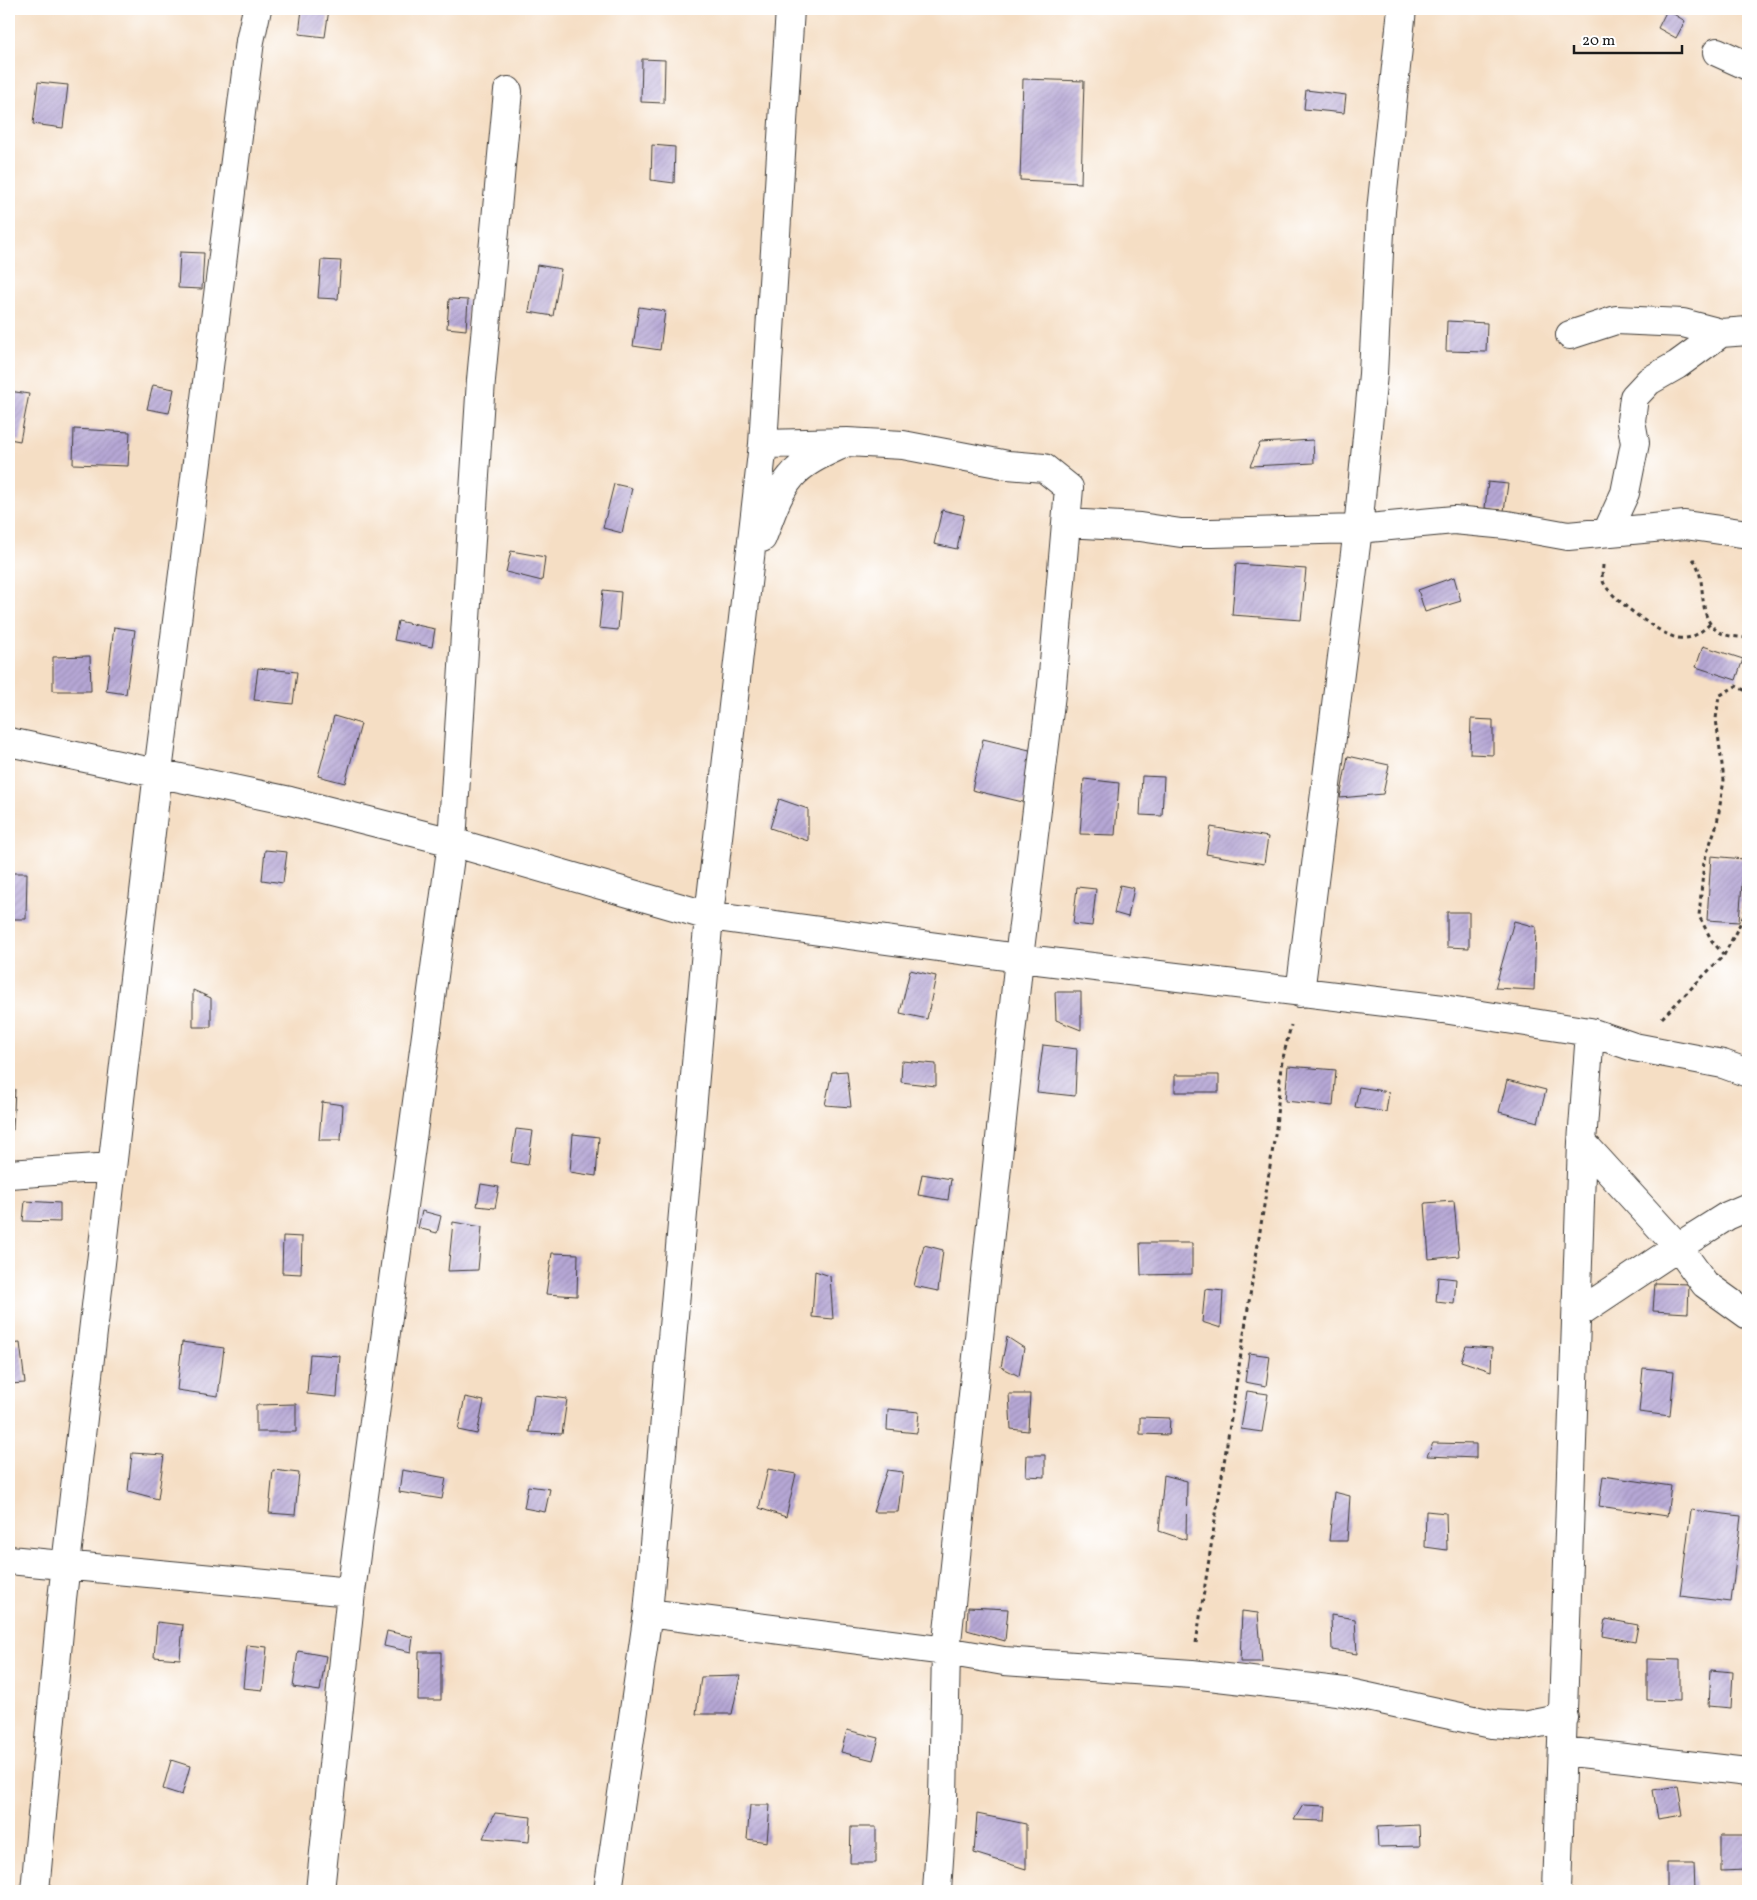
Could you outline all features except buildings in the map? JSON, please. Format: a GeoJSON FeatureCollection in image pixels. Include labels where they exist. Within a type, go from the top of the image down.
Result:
{"type":"FeatureCollection","features":[{"type":"Feature","properties":{"kind":"street"},"geometry":{"type":"LineString","coordinates":[[35,1891],[66,1564],[158,772],[250,42],[257,9]]}},
{"type":"Feature","properties":{"kind":"street"},"geometry":{"type":"LineString","coordinates":[[608,1891],[648,1613],[709,916],[763,444],[790,9]]}},
{"type":"Feature","properties":{"kind":"street"},"geometry":{"type":"LineString","coordinates":[[1300,992],[1358,529],[1372,374],[1381,211],[1402,9]]}},
{"type":"Feature","properties":{"kind":"street"},"geometry":{"type":"LineString","coordinates":[[1717,52],[1748,66]]}},
{"type":"Feature","properties":{"kind":"street"},"geometry":{"type":"LineString","coordinates":[[320,1891],[351,1592],[452,842],[481,380],[508,91]]}},
{"type":"Feature","properties":{"kind":"street"},"geometry":{"type":"LineString","coordinates":[[1570,336],[1616,320],[1683,323],[1721,333],[1748,331]]}},
{"type":"Feature","properties":{"kind":"street"},"geometry":{"type":"LineString","coordinates":[[1607,532],[1625,493],[1635,443],[1631,421],[1634,396],[1649,381],[1677,366],[1721,333]]}},
{"type":"Feature","properties":{"kind":"street"},"geometry":{"type":"LineString","coordinates":[[763,444],[846,442],[903,446],[1008,465],[1044,468],[1069,488],[1052,686],[1019,958],[946,1651],[942,1798],[937,1891]]}},
{"type":"Feature","properties":{"kind":"street"},"geometry":{"type":"LineString","coordinates":[[750,568],[777,502],[791,476],[810,461],[846,442]]}},
{"type":"Feature","properties":{"kind":"street"},"geometry":{"type":"LineString","coordinates":[[1066,523],[1140,527],[1181,533],[1358,529],[1454,520],[1508,525],[1568,536],[1685,525],[1748,534]]}},
{"type":"Feature","properties":{"kind":"street"},"geometry":{"type":"LineString","coordinates":[[9,742],[290,801],[452,842],[709,916],[1019,958],[1443,1009],[1590,1032],[1634,1047],[1723,1064],[1748,1073]]}},
{"type":"Feature","properties":{"kind":"street"},"geometry":{"type":"LineString","coordinates":[[1558,1891],[1582,1142],[1590,1032]]}},
{"type":"Feature","properties":{"kind":"street"},"geometry":{"type":"LineString","coordinates":[[1582,1142],[1678,1246],[1705,1284],[1748,1315]]}},
{"type":"Feature","properties":{"kind":"street"},"geometry":{"type":"LineString","coordinates":[[9,1174],[112,1168]]}},
{"type":"Feature","properties":{"kind":"street"},"geometry":{"type":"LineString","coordinates":[[1577,1314],[1678,1246],[1727,1216],[1748,1207]]}},
{"type":"Feature","properties":{"kind":"street"},"geometry":{"type":"LineString","coordinates":[[9,1560],[351,1592]]}},
{"type":"Feature","properties":{"kind":"street"},"geometry":{"type":"LineString","coordinates":[[648,1613],[946,1651],[1004,1661],[1192,1674],[1345,1692],[1492,1724],[1524,1726],[1564,1718]]}},
{"type":"Feature","properties":{"kind":"street"},"geometry":{"type":"LineString","coordinates":[[1563,1751],[1748,1772]]}},
{"type":"Feature","properties":{"kind":"path"},"geometry":{"type":"LineString","coordinates":[[1685,525],[1681,538],[1685,550],[1699,567],[1704,608],[1711,623],[1720,633],[1748,638]]}},
{"type":"Feature","properties":{"kind":"path"},"geometry":{"type":"LineString","coordinates":[[1607,532],[1603,581],[1616,598],[1666,635],[1673,637],[1695,637],[1711,623]]}},
{"type":"Feature","properties":{"kind":"path"},"geometry":{"type":"LineString","coordinates":[[1724,955],[1712,941],[1699,916],[1704,861],[1717,824],[1724,780],[1716,719],[1718,696],[1736,686],[1748,692]]}},
{"type":"Feature","properties":{"kind":"path"},"geometry":{"type":"LineString","coordinates":[[1634,1047],[1724,955],[1743,918],[1748,900]]}},
{"type":"Feature","properties":{"kind":"path"},"geometry":{"type":"LineString","coordinates":[[1192,1674],[1276,1128],[1281,1066],[1300,992]]}}]}
